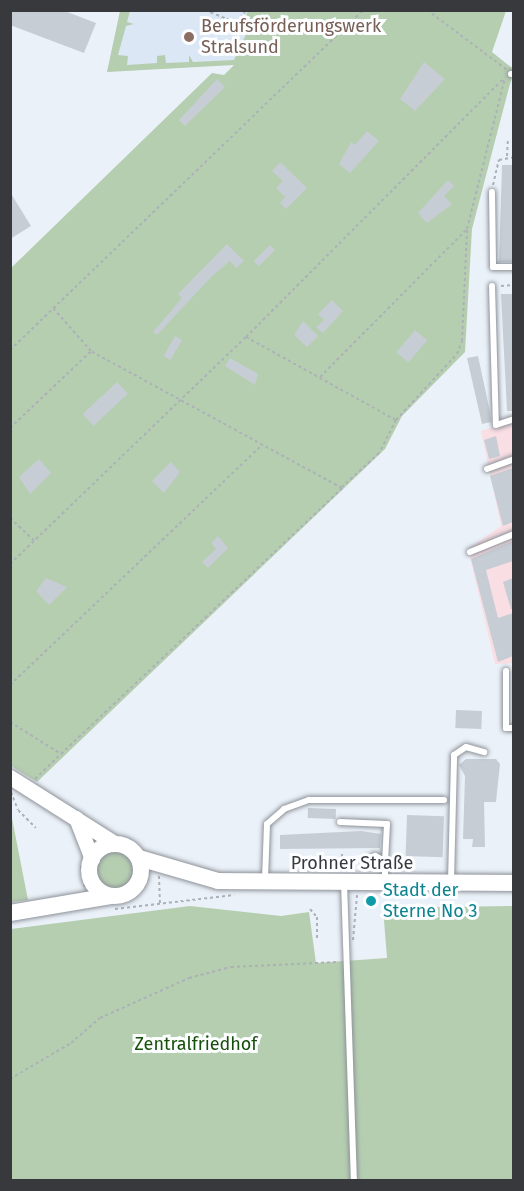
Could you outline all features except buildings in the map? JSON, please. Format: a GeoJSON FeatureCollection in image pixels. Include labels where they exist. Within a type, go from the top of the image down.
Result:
{"type":"FeatureCollection","features":[{"type":"Feature","properties":{"kind":"main road","name":"Prohner Straße"},"geometry":{"type":"LineString","coordinates":[[119,839],[160,871]]}},
{"type":"Feature","properties":{"kind":"main road"},"geometry":{"type":"LineString","coordinates":[[10,913],[43,909],[87,875],[119,839]]}},
{"type":"Feature","properties":{"kind":"main road"},"geometry":{"type":"LineString","coordinates":[[112,903],[129,892],[141,878],[141,854]]}},
{"type":"Feature","properties":{"kind":"main road","name":"Prohner Straße"},"geometry":{"type":"LineString","coordinates":[[141,878],[160,871],[264,883],[345,880],[385,883],[513,883]]}},
{"type":"Feature","properties":{"kind":"main road"},"geometry":{"type":"LineString","coordinates":[[87,875],[112,903]]}},
{"type":"Feature","properties":{"kind":"main road"},"geometry":{"type":"LineString","coordinates":[[87,875],[112,903]]}},
{"type":"Feature","properties":{"kind":"street"},"geometry":{"type":"LineString","coordinates":[[10,777],[29,788],[48,804],[119,839]]}},
{"type":"Feature","properties":{"kind":"street"},"geometry":{"type":"LineString","coordinates":[[74,815],[87,875]]}},
{"type":"Feature","properties":{"kind":"lane"},"geometry":{"type":"LineString","coordinates":[[492,192],[493,267],[513,267]]}},
{"type":"Feature","properties":{"kind":"lane"},"geometry":{"type":"LineString","coordinates":[[492,286],[496,425],[513,419]]}},
{"type":"Feature","properties":{"kind":"lane"},"geometry":{"type":"LineString","coordinates":[[487,469],[513,459]]}},
{"type":"Feature","properties":{"kind":"lane"},"geometry":{"type":"LineString","coordinates":[[470,552],[513,534]]}},
{"type":"Feature","properties":{"kind":"lane"},"geometry":{"type":"LineString","coordinates":[[506,671],[506,728],[513,728]]}},
{"type":"Feature","properties":{"kind":"lane"},"geometry":{"type":"LineString","coordinates":[[451,884],[454,755],[465,747],[484,752]]}},
{"type":"Feature","properties":{"kind":"lane"},"geometry":{"type":"LineString","coordinates":[[264,883],[267,824],[284,809],[309,800],[444,800]]}},
{"type":"Feature","properties":{"kind":"lane"},"geometry":{"type":"LineString","coordinates":[[340,822],[387,824],[385,883]]}},
{"type":"Feature","properties":{"kind":"lane"},"geometry":{"type":"LineString","coordinates":[[365,862],[375,856],[385,861]]}},
{"type":"Feature","properties":{"kind":"lane"},"geometry":{"type":"LineString","coordinates":[[345,880],[344,962],[354,1180]]}},
{"type":"Feature","properties":{"kind":"path"},"geometry":{"type":"LineString","coordinates":[[205,10],[237,23]]}},
{"type":"Feature","properties":{"kind":"path"},"geometry":{"type":"LineString","coordinates":[[234,26],[246,10]]}},
{"type":"Feature","properties":{"kind":"path"},"geometry":{"type":"LineString","coordinates":[[10,350],[363,10]]}},
{"type":"Feature","properties":{"kind":"path"},"geometry":{"type":"LineString","coordinates":[[427,10],[510,75]]}},
{"type":"Feature","properties":{"kind":"path"},"geometry":{"type":"LineString","coordinates":[[29,788],[61,753],[379,453],[396,420],[457,354],[462,341],[467,229],[510,75]]}},
{"type":"Feature","properties":{"kind":"path"},"geometry":{"type":"LineString","coordinates":[[10,564],[246,338],[510,75]]}},
{"type":"Feature","properties":{"kind":"path"},"geometry":{"type":"LineString","coordinates":[[507,156],[508,138]]}},
{"type":"Feature","properties":{"kind":"path"},"geometry":{"type":"LineString","coordinates":[[492,192],[497,164],[507,156],[513,157]]}},
{"type":"Feature","properties":{"kind":"path"},"geometry":{"type":"LineString","coordinates":[[320,377],[467,229]]}},
{"type":"Feature","properties":{"kind":"path"},"geometry":{"type":"LineString","coordinates":[[492,286],[513,285]]}},
{"type":"Feature","properties":{"kind":"path"},"geometry":{"type":"LineString","coordinates":[[54,309],[91,351],[342,488]]}},
{"type":"Feature","properties":{"kind":"path"},"geometry":{"type":"LineString","coordinates":[[246,338],[396,420]]}},
{"type":"Feature","properties":{"kind":"path"},"geometry":{"type":"LineString","coordinates":[[10,428],[91,351]]}},
{"type":"Feature","properties":{"kind":"path"},"geometry":{"type":"LineString","coordinates":[[10,685],[262,445]]}},
{"type":"Feature","properties":{"kind":"path"},"geometry":{"type":"LineString","coordinates":[[10,518],[35,541]]}},
{"type":"Feature","properties":{"kind":"path"},"geometry":{"type":"LineString","coordinates":[[10,722],[61,753]]}},
{"type":"Feature","properties":{"kind":"path"},"geometry":{"type":"LineString","coordinates":[[10,789],[18,810],[36,828]]}},
{"type":"Feature","properties":{"kind":"path"},"geometry":{"type":"LineString","coordinates":[[119,839],[141,854]]}},
{"type":"Feature","properties":{"kind":"path"},"geometry":{"type":"LineString","coordinates":[[342,854],[341,862],[357,940],[344,940]]}},
{"type":"Feature","properties":{"kind":"path"},"geometry":{"type":"LineString","coordinates":[[341,862],[348,862]]}},
{"type":"Feature","properties":{"kind":"path"},"geometry":{"type":"LineString","coordinates":[[160,871],[160,903]]}},
{"type":"Feature","properties":{"kind":"path"},"geometry":{"type":"LineString","coordinates":[[345,880],[363,892]]}},
{"type":"Feature","properties":{"kind":"path"},"geometry":{"type":"LineString","coordinates":[[112,903],[160,903],[246,894]]}},
{"type":"Feature","properties":{"kind":"path"},"geometry":{"type":"LineString","coordinates":[[310,909],[318,917],[318,938]]}},
{"type":"Feature","properties":{"kind":"path"},"geometry":{"type":"LineString","coordinates":[[10,1079],[71,1043],[100,1018],[189,978],[231,967],[344,962]]}},
{"type":"Feature","properties":{"kind":"shaded area","name":"Berufsförderungswerk Stralsund"},"geometry":{"type":"Polygon","coordinates":[[[120,11],[291,11],[235,64],[107,72],[120,11]]]}},
{"type":"Feature","properties":{"kind":"shaded area"},"geometry":{"type":"Polygon","coordinates":[[[513,421],[513,663],[495,664],[468,549],[501,526],[481,431],[513,421]]]}},
{"type":"Feature","properties":{"kind":"green space"},"geometry":{"type":"Polygon","coordinates":[[[120,11],[130,11],[127,22],[134,24],[126,26],[118,55],[128,56],[127,65],[157,63],[157,56],[165,55],[166,63],[189,62],[189,55],[193,62],[234,60],[248,30],[241,26],[248,11],[506,11],[492,52],[512,68],[511,80],[472,229],[465,352],[402,416],[385,449],[37,782],[11,766],[11,268],[212,73],[224,75],[234,65],[107,72],[120,11]]]}},
{"type":"Feature","properties":{"kind":"green space"},"geometry":{"type":"Polygon","coordinates":[[[10,808],[28,900],[11,902],[10,902],[10,808]]]}},
{"type":"Feature","properties":{"kind":"green space"},"geometry":{"type":"Polygon","coordinates":[[[116,850],[124,851],[130,856],[135,862],[135,878],[130,884],[124,889],[116,890],[108,889],[102,884],[97,878],[96,870],[97,862],[102,856],[108,851],[116,850]]]}},
{"type":"Feature","properties":{"kind":"green space","name":"Zentralfriedhof"},"geometry":{"type":"Polygon","coordinates":[[[190,906],[281,916],[309,912],[316,963],[387,958],[383,908],[513,906],[513,1180],[11,1180],[11,929],[190,906]]]}},
{"type":"Feature","properties":{"kind":"place","name":"Berufsförderungswerk Stralsund"},"geometry":{"type":"Point","coordinates":[189,37]}},
{"type":"Feature","properties":{"kind":"place","name":"Stadt der Sterne No 3"},"geometry":{"type":"Point","coordinates":[371,901]}}]}
